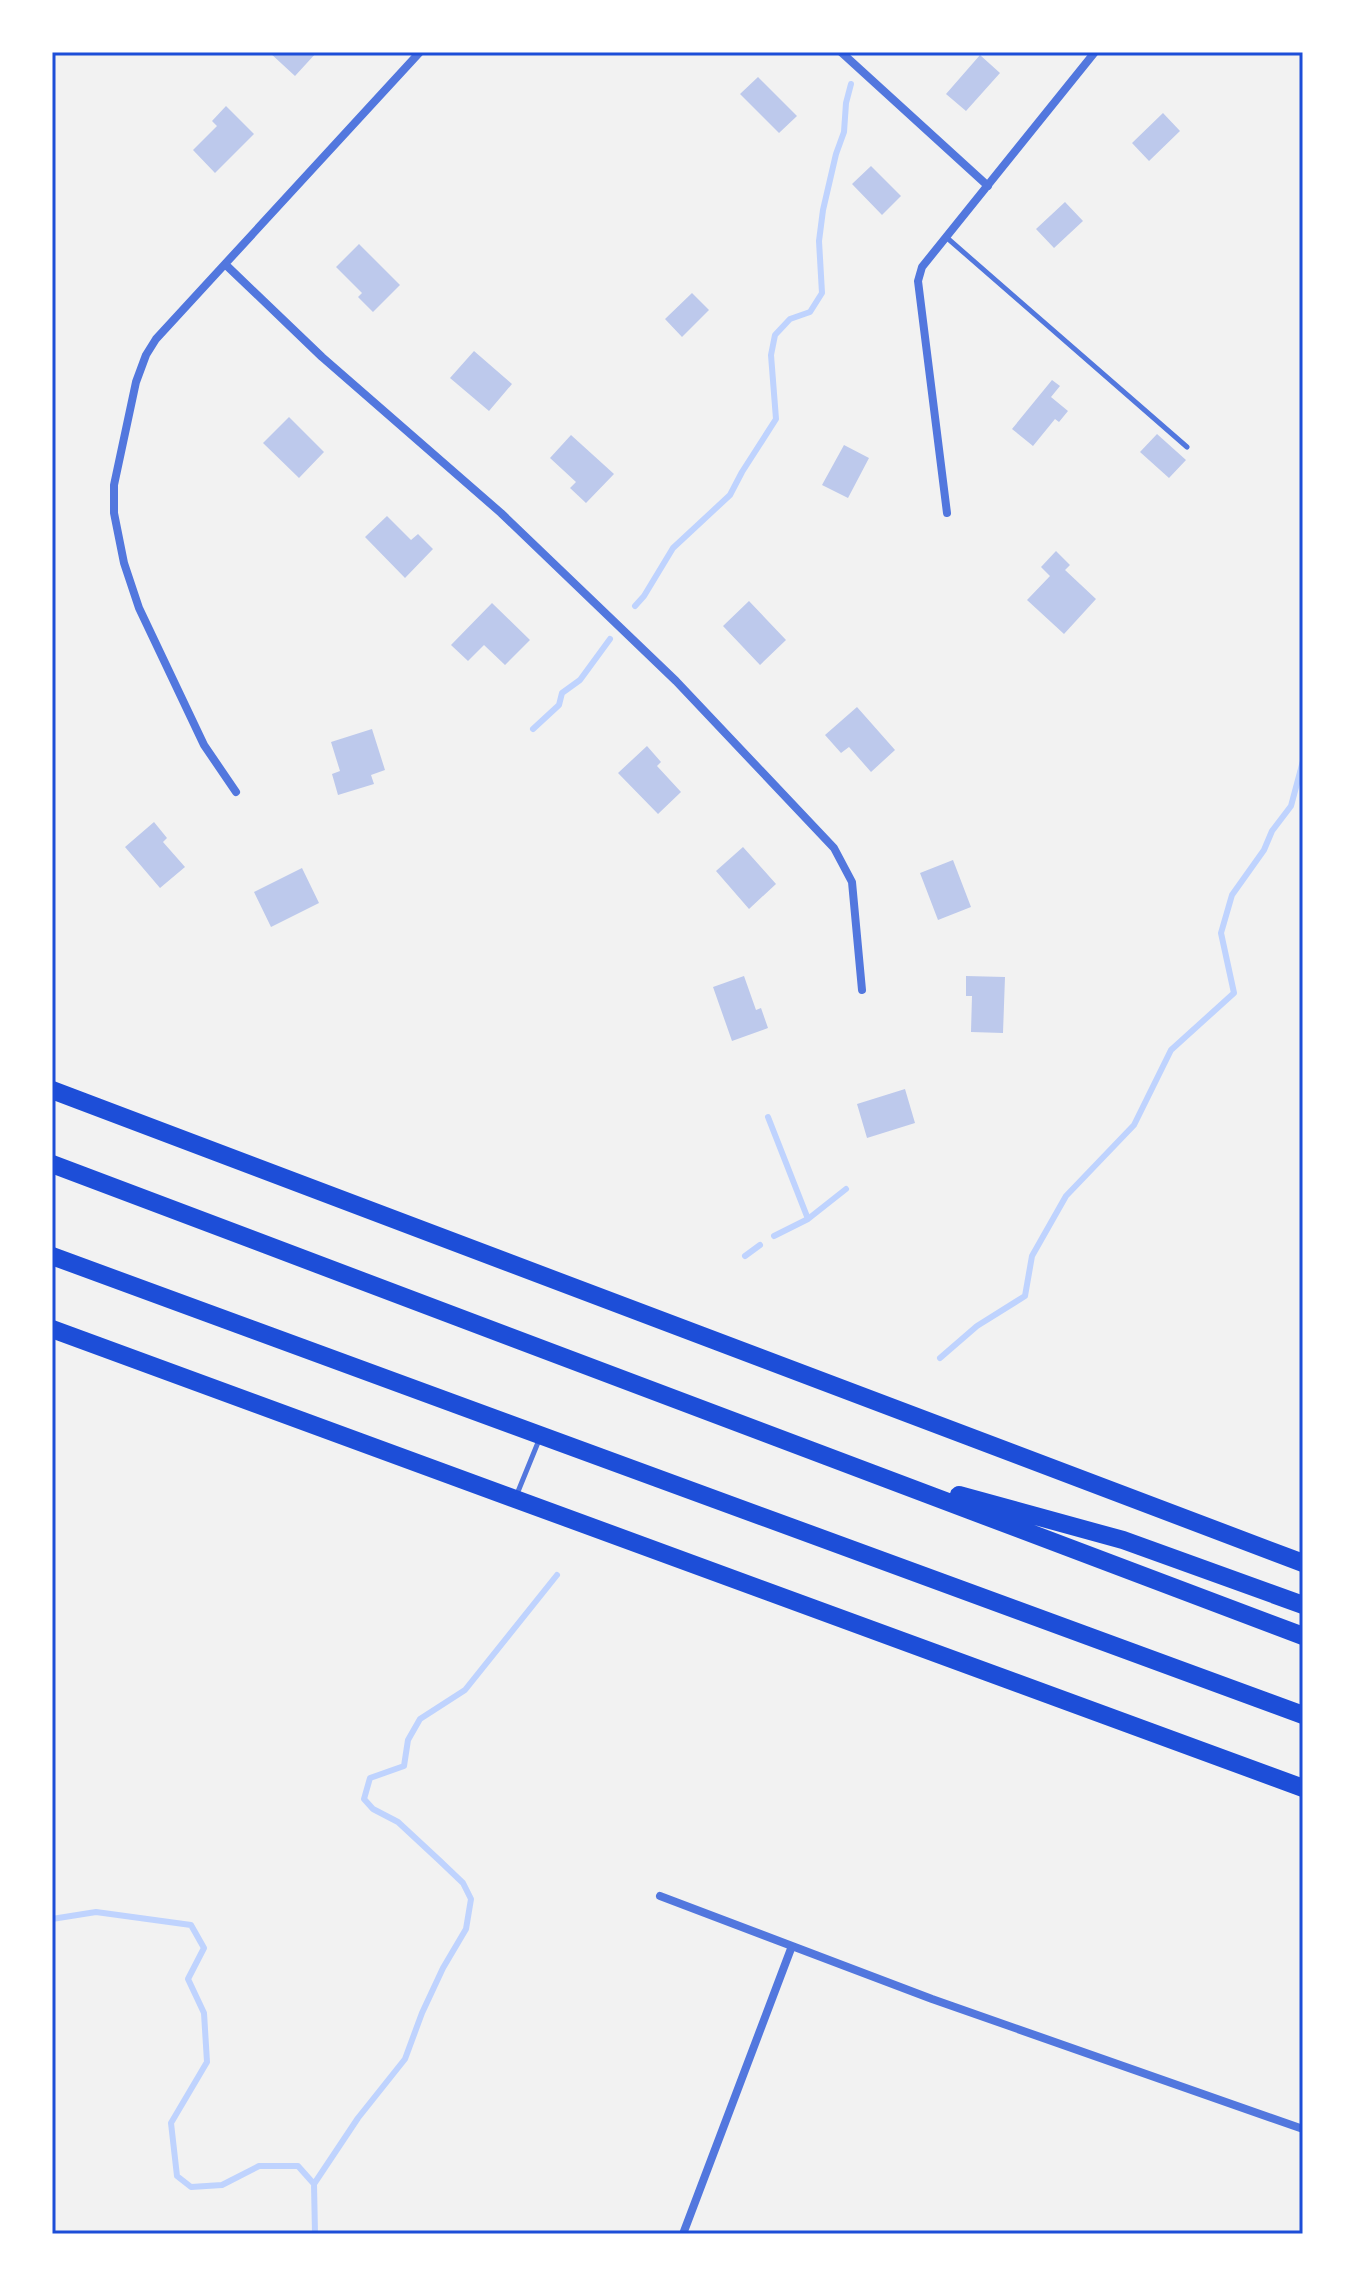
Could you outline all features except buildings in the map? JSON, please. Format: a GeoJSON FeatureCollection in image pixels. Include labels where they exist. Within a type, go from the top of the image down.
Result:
{"type":"FeatureCollection","features":[{"type":"Feature","properties":{"kind":"highway"},"geometry":{"type":"LineString","coordinates":[[52,1090],[1303,1563]]}},
{"type":"Feature","properties":{"kind":"highway"},"geometry":{"type":"LineString","coordinates":[[52,1164],[1303,1636]]}},
{"type":"Feature","properties":{"kind":"highway"},"geometry":{"type":"LineString","coordinates":[[52,1256],[1303,1715]]}},
{"type":"Feature","properties":{"kind":"highway"},"geometry":{"type":"LineString","coordinates":[[52,1329],[1303,1788]]}},
{"type":"Feature","properties":{"kind":"highway"},"geometry":{"type":"LineString","coordinates":[[852,1466],[1123,1540],[1303,1605]]}},
{"type":"Feature","properties":{"kind":"street"},"geometry":{"type":"LineString","coordinates":[[236,792],[204,745],[139,608],[124,563],[114,513],[114,485],[136,382],[156,339],[420,52]]}},
{"type":"Feature","properties":{"kind":"street"},"geometry":{"type":"LineString","coordinates":[[841,52],[988,186]]}},
{"type":"Feature","properties":{"kind":"street"},"geometry":{"type":"LineString","coordinates":[[947,513],[918,281],[922,267],[1095,52]]}},
{"type":"Feature","properties":{"kind":"street"},"geometry":{"type":"LineString","coordinates":[[226,265],[322,357],[501,513],[687,692],[834,848],[852,882],[862,990]]}},
{"type":"Feature","properties":{"kind":"street"},"geometry":{"type":"LineString","coordinates":[[660,1896],[1303,2129]]}},
{"type":"Feature","properties":{"kind":"street"},"geometry":{"type":"LineString","coordinates":[[683,2234],[792,1946]]}},
{"type":"Feature","properties":{"kind":"lane"},"geometry":{"type":"LineString","coordinates":[[946,237],[1187,447]]}},
{"type":"Feature","properties":{"kind":"lane"},"geometry":{"type":"LineString","coordinates":[[515,1498],[541,1436]]}},
{"type":"Feature","properties":{"kind":"waterway"},"geometry":{"type":"LineString","coordinates":[[635,606],[673,548],[730,495],[776,419],[771,355],[775,335],[790,319],[810,312],[822,293],[819,241],[823,210],[844,132],[851,84]]}},
{"type":"Feature","properties":{"kind":"waterway"},"geometry":{"type":"LineString","coordinates":[[533,729],[559,705],[562,693],[580,680],[610,639]]}},
{"type":"Feature","properties":{"kind":"waterway"},"geometry":{"type":"LineString","coordinates":[[940,1358],[977,1326],[1025,1296],[1032,1256],[1066,1196],[1134,1125],[1171,1050],[1234,993],[1221,933],[1232,895],[1291,806],[1303,761]]}},
{"type":"Feature","properties":{"kind":"waterway"},"geometry":{"type":"LineString","coordinates":[[768,1117],[808,1219]]}},
{"type":"Feature","properties":{"kind":"waterway"},"geometry":{"type":"LineString","coordinates":[[774,1236],[808,1219],[846,1189]]}},
{"type":"Feature","properties":{"kind":"waterway"},"geometry":{"type":"LineString","coordinates":[[745,1256],[760,1245]]}},
{"type":"Feature","properties":{"kind":"waterway"},"geometry":{"type":"LineString","coordinates":[[314,2184],[358,2118],[405,2059],[443,1968],[466,1929],[471,1899],[463,1883],[440,1861],[398,1822],[373,1809],[364,1799],[370,1778],[404,1766],[408,1740],[420,1719],[465,1690],[557,1575]]}},
{"type":"Feature","properties":{"kind":"waterway"},"geometry":{"type":"LineString","coordinates":[[52,1919],[96,1912],[191,1925],[204,1948],[188,1979],[204,2013],[207,2062],[171,2123],[177,2176],[191,2187],[222,2185],[259,2166],[298,2166],[314,2184],[315,2234]]}}]}
